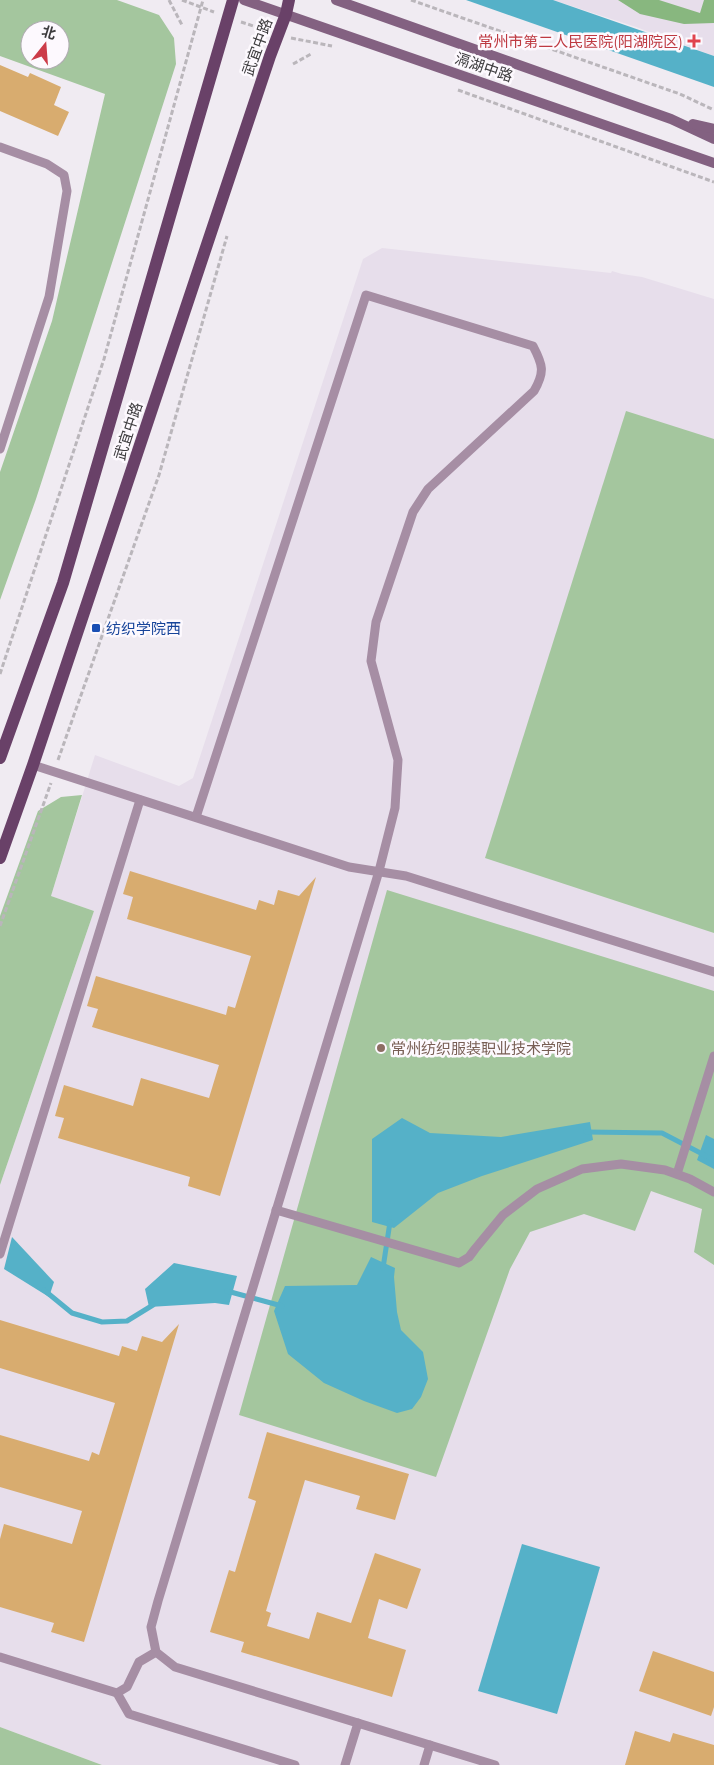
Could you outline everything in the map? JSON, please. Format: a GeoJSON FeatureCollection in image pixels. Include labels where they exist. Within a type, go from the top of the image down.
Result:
{"type":"FeatureCollection","features":[{"type":"Feature","properties":{"kind":"main road","name":"武宜中路"},"geometry":{"type":"LineString","coordinates":[[0,758],[63,582],[233,0]]}},
{"type":"Feature","properties":{"kind":"main road","name":"滆湖中路"},"geometry":{"type":"LineString","coordinates":[[244,0],[714,163]]}},
{"type":"Feature","properties":{"kind":"main road","name":"武宜中路"},"geometry":{"type":"LineString","coordinates":[[0,858],[286,14],[289,0]]}},
{"type":"Feature","properties":{"kind":"main road","name":"滆湖中路"},"geometry":{"type":"LineString","coordinates":[[336,0],[671,119],[714,138]]}},
{"type":"Feature","properties":{"kind":"main road"},"geometry":{"type":"LineString","coordinates":[[671,119],[714,129]]}},
{"type":"Feature","properties":{"kind":"lane"},"geometry":{"type":"LineString","coordinates":[[0,147],[47,164],[64,175],[67,192],[49,297],[0,449]]}},
{"type":"Feature","properties":{"kind":"lane"},"geometry":{"type":"LineString","coordinates":[[196,818],[366,295],[533,346],[541,363],[542,378],[534,391],[428,489],[413,512],[376,622],[371,661],[398,760],[396,808],[151,1627],[156,1652],[175,1667],[495,1765]]}},
{"type":"Feature","properties":{"kind":"lane"},"geometry":{"type":"LineString","coordinates":[[33,765],[349,867],[406,876],[714,972]]}},
{"type":"Feature","properties":{"kind":"lane"},"geometry":{"type":"LineString","coordinates":[[0,1254],[140,800]]}},
{"type":"Feature","properties":{"kind":"lane"},"geometry":{"type":"LineString","coordinates":[[677,1174],[714,1056]]}},
{"type":"Feature","properties":{"kind":"lane"},"geometry":{"type":"LineString","coordinates":[[276,1210],[459,1263],[469,1257],[503,1215],[537,1189],[582,1169],[621,1164],[665,1170],[690,1179],[714,1192]]}},
{"type":"Feature","properties":{"kind":"lane"},"geometry":{"type":"LineString","coordinates":[[117,1693],[127,1686],[139,1662],[156,1652]]}},
{"type":"Feature","properties":{"kind":"lane"},"geometry":{"type":"LineString","coordinates":[[0,1656],[117,1693],[129,1714],[295,1765]]}},
{"type":"Feature","properties":{"kind":"lane"},"geometry":{"type":"LineString","coordinates":[[345,1765],[358,1723]]}},
{"type":"Feature","properties":{"kind":"lane"},"geometry":{"type":"LineString","coordinates":[[424,1765],[430,1745]]}},
{"type":"Feature","properties":{"kind":"path"},"geometry":{"type":"LineString","coordinates":[[169,0],[182,25]]}},
{"type":"Feature","properties":{"kind":"path"},"geometry":{"type":"LineString","coordinates":[[182,0],[278,34],[341,49]]}},
{"type":"Feature","properties":{"kind":"path"},"geometry":{"type":"LineString","coordinates":[[0,674],[104,359],[203,0]]}},
{"type":"Feature","properties":{"kind":"path"},"geometry":{"type":"LineString","coordinates":[[411,0],[680,94],[714,110]]}},
{"type":"Feature","properties":{"kind":"path"},"geometry":{"type":"LineString","coordinates":[[293,64],[311,54]]}},
{"type":"Feature","properties":{"kind":"path"},"geometry":{"type":"LineString","coordinates":[[452,88],[714,182]]}},
{"type":"Feature","properties":{"kind":"path"},"geometry":{"type":"LineString","coordinates":[[0,926],[159,474],[229,229]]}},
{"type":"Feature","properties":{"kind":"shaded area","name":"常州市第二人民医院(阳湖院区)"},"geometry":{"type":"Polygon","coordinates":[[[553,0],[714,0],[714,56],[636,27],[553,0]]]}},
{"type":"Feature","properties":{"kind":"shaded area","name":"常州纺织服装职业技术学院"},"geometry":{"type":"Polygon","coordinates":[[[382,248],[611,273],[612,271],[642,277],[714,299],[714,1765],[102,1765],[0,1727],[0,1185],[94,911],[51,896],[95,755],[179,786],[193,778],[363,259],[382,248]]]}},
{"type":"Feature","properties":{"kind":"green space"},"geometry":{"type":"Polygon","coordinates":[[[0,0],[117,0],[159,15],[174,38],[176,64],[36,499],[0,600],[0,472],[52,321],[105,94],[39,70],[70,70],[70,20],[20,20],[20,63],[0,56],[0,0]]]}},
{"type":"Feature","properties":{"kind":"green space"},"geometry":{"type":"Polygon","coordinates":[[[618,0],[659,0],[700,13],[704,0],[714,0],[714,23],[684,24],[640,14],[618,0]]]}},
{"type":"Feature","properties":{"kind":"green space"},"geometry":{"type":"Polygon","coordinates":[[[626,411],[714,439],[714,933],[485,858],[626,411]]]}},
{"type":"Feature","properties":{"kind":"green space"},"geometry":{"type":"Polygon","coordinates":[[[82,795],[51,896],[94,911],[0,1185],[0,916],[38,811],[61,797],[82,795]]]}},
{"type":"Feature","properties":{"kind":"green space"},"geometry":{"type":"Polygon","coordinates":[[[387,890],[714,991],[714,1265],[694,1252],[702,1209],[651,1191],[635,1231],[584,1214],[530,1232],[510,1269],[436,1477],[239,1415],[387,890]]]}},
{"type":"Feature","properties":{"kind":"green space"},"geometry":{"type":"Polygon","coordinates":[[[0,1727],[102,1765],[0,1765],[0,1727]]]}},
{"type":"Feature","properties":{"kind":"water"},"geometry":{"type":"Polygon","coordinates":[[[466,0],[553,0],[714,56],[714,87],[466,0]]]}},
{"type":"Feature","properties":{"kind":"water"},"geometry":{"type":"Polygon","coordinates":[[[402,1118],[430,1133],[501,1137],[590,1122],[593,1140],[482,1176],[438,1193],[394,1228],[372,1222],[372,1139],[402,1118]]]}},
{"type":"Feature","properties":{"kind":"water"},"geometry":{"type":"Polygon","coordinates":[[[706,1135],[714,1139],[714,1169],[697,1160],[706,1135]]]}},
{"type":"Feature","properties":{"kind":"water"},"geometry":{"type":"Polygon","coordinates":[[[12,1237],[54,1282],[49,1297],[4,1269],[12,1237]]]}},
{"type":"Feature","properties":{"kind":"water"},"geometry":{"type":"Polygon","coordinates":[[[371,1257],[395,1268],[397,1312],[401,1330],[423,1352],[428,1379],[421,1397],[412,1409],[397,1413],[324,1383],[288,1354],[274,1311],[285,1286],[357,1285],[371,1257]]]}},
{"type":"Feature","properties":{"kind":"water"},"geometry":{"type":"Polygon","coordinates":[[[174,1263],[237,1276],[229,1305],[215,1303],[149,1307],[145,1289],[174,1263]]]}},
{"type":"Feature","properties":{"kind":"water"},"geometry":{"type":"Polygon","coordinates":[[[522,1544],[600,1567],[557,1714],[478,1691],[522,1544]]]}},
{"type":"Feature","properties":{"kind":"building"},"geometry":{"type":"Polygon","coordinates":[[[0,65],[28,77],[30,73],[61,87],[54,105],[69,112],[58,136],[0,111],[0,65]]]}},
{"type":"Feature","properties":{"kind":"building"},"geometry":{"type":"Polygon","coordinates":[[[130,871],[256,910],[259,900],[274,905],[278,890],[299,896],[316,877],[220,1196],[188,1186],[190,1177],[58,1138],[64,1118],[55,1116],[64,1085],[133,1106],[141,1078],[209,1098],[219,1065],[92,1027],[98,1009],[87,1006],[96,976],[226,1015],[228,1006],[235,1008],[251,956],[127,919],[133,897],[123,894],[130,871]]]}},
{"type":"Feature","properties":{"kind":"building"},"geometry":{"type":"Polygon","coordinates":[[[0,1320],[119,1356],[122,1346],[137,1351],[142,1336],[162,1342],[179,1324],[84,1642],[51,1632],[54,1623],[0,1607],[0,1539],[4,1524],[72,1544],[82,1511],[0,1487],[0,1435],[89,1461],[92,1452],[99,1455],[115,1403],[0,1368],[0,1320]]]}},
{"type":"Feature","properties":{"kind":"building"},"geometry":{"type":"Polygon","coordinates":[[[267,1432],[409,1474],[395,1520],[356,1509],[360,1496],[305,1480],[266,1611],[271,1613],[267,1626],[309,1639],[317,1612],[351,1623],[375,1553],[421,1569],[407,1609],[379,1599],[368,1638],[406,1650],[392,1697],[241,1652],[244,1642],[210,1632],[229,1570],[235,1572],[256,1501],[248,1498],[267,1432]]]}},
{"type":"Feature","properties":{"kind":"building"},"geometry":{"type":"Polygon","coordinates":[[[653,1651],[714,1672],[714,1707],[711,1716],[639,1691],[653,1651]]]}},
{"type":"Feature","properties":{"kind":"building"},"geometry":{"type":"Polygon","coordinates":[[[635,1731],[670,1742],[673,1733],[714,1745],[714,1765],[625,1765],[635,1731]]]}},
{"type":"Feature","properties":{"kind":"waterway"},"geometry":{"type":"LineString","coordinates":[[586,1132],[662,1133],[714,1160]]}},
{"type":"Feature","properties":{"kind":"waterway"},"geometry":{"type":"LineString","coordinates":[[383,1268],[390,1222]]}},
{"type":"Feature","properties":{"kind":"waterway"},"geometry":{"type":"LineString","coordinates":[[44,1290],[72,1313],[102,1322],[127,1321],[153,1305]]}},
{"type":"Feature","properties":{"kind":"waterway"},"geometry":{"type":"LineString","coordinates":[[227,1291],[282,1306]]}},
{"type":"Feature","properties":{"kind":"place","name":"常州市第二人民医院(阳湖院区)"},"geometry":{"type":"Point","coordinates":[694,41]}},
{"type":"Feature","properties":{"kind":"place","name":"纺织学院西"},"geometry":{"type":"Point","coordinates":[96,628]}},
{"type":"Feature","properties":{"kind":"place","name":"常州纺织服装职业技术学院"},"geometry":{"type":"Point","coordinates":[381,1048]}}]}
